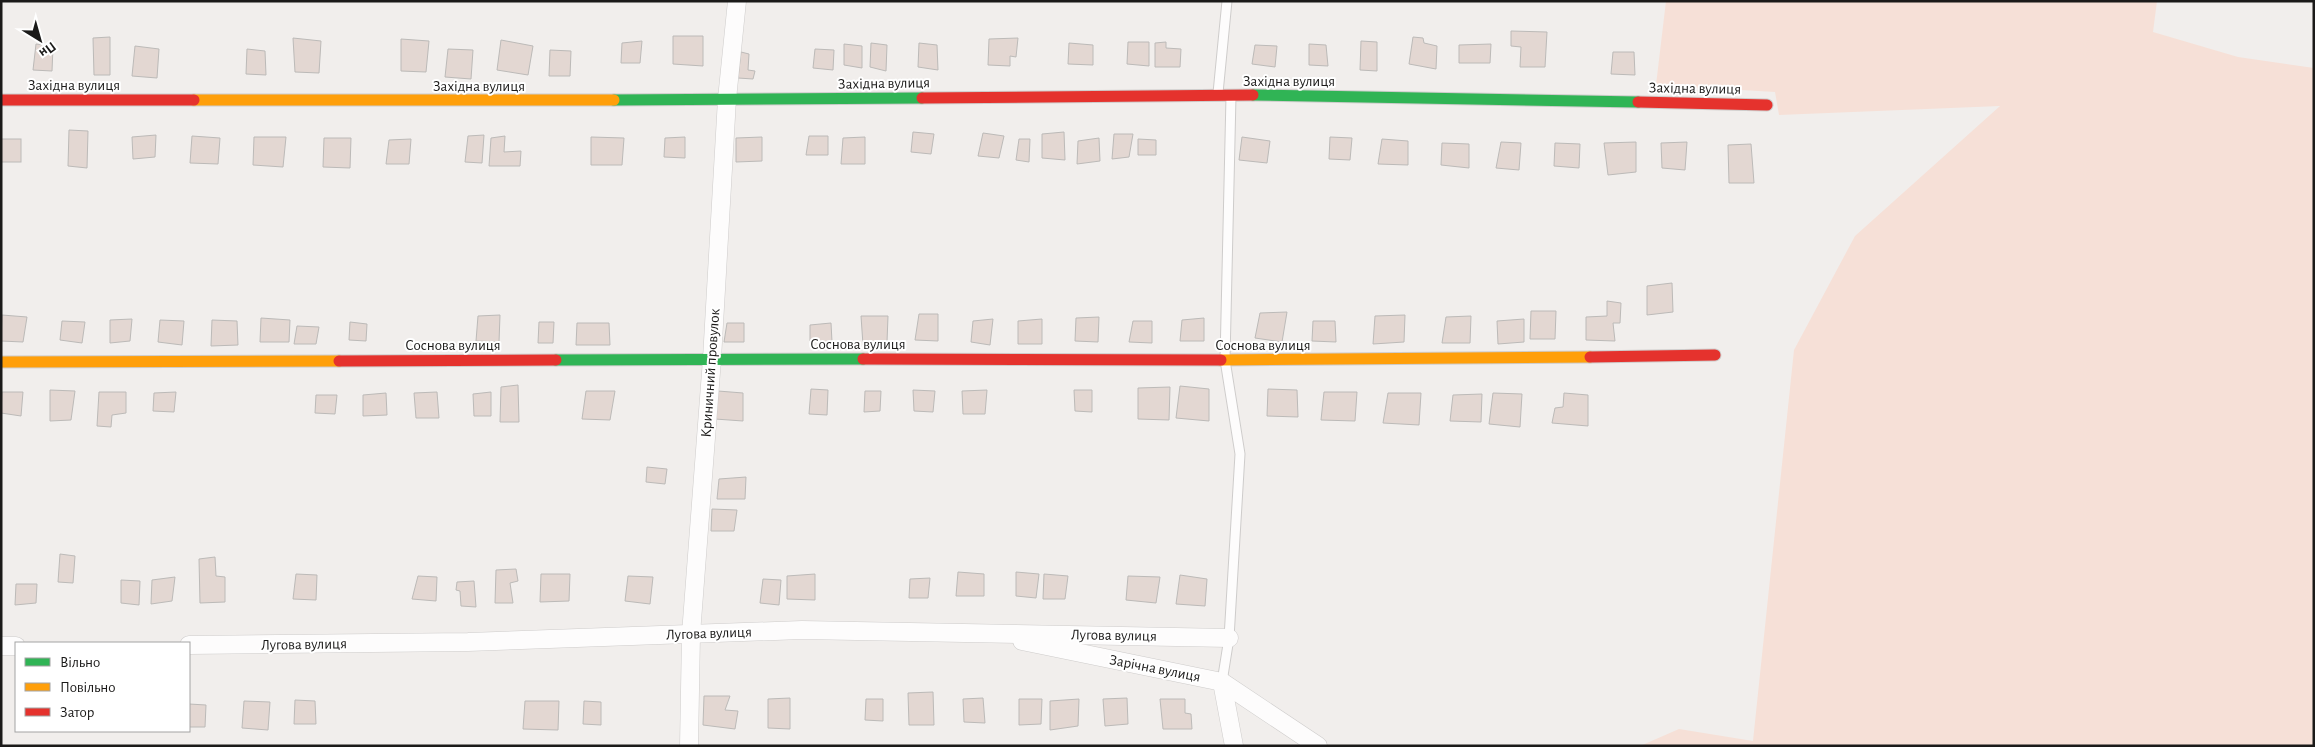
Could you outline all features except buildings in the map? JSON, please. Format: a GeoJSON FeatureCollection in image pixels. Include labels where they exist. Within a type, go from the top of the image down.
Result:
{"type":"FeatureCollection","features":[{"type":"Feature","properties":{"kind":"street","name":"Криничний провулок"},"geometry":{"type":"LineString","coordinates":[[689,746],[691,634],[712,359],[727,99],[737,1]]}},
{"type":"Feature","properties":{"kind":"street","name":"Західна вулиця"},"geometry":{"type":"LineString","coordinates":[[1,100],[530,101],[1218,95],[1382,96],[1768,105]]}},
{"type":"Feature","properties":{"kind":"street","name":"Соснова вулиця"},"geometry":{"type":"LineString","coordinates":[[1,362],[712,359],[1383,360],[1715,355]]}},
{"type":"Feature","properties":{"kind":"street","name":"Лугова вулиця"},"geometry":{"type":"LineString","coordinates":[[190,645],[468,642],[802,630],[1229,638]]}},
{"type":"Feature","properties":{"kind":"street","name":"Зарічна вулиця"},"geometry":{"type":"LineString","coordinates":[[975,632],[1222,682],[1318,746]]}},
{"type":"Feature","properties":{"kind":"street"},"geometry":{"type":"LineString","coordinates":[[1,646],[15,646]]}},
{"type":"Feature","properties":{"kind":"street"},"geometry":{"type":"LineString","coordinates":[[1222,682],[1234,746]]}},
{"type":"Feature","properties":{"kind":"lane"},"geometry":{"type":"LineString","coordinates":[[1218,95],[1227,1]]}},
{"type":"Feature","properties":{"kind":"lane"},"geometry":{"type":"LineString","coordinates":[[1222,682],[1229,638],[1240,454],[1225,360],[1231,96]]}},
{"type":"Feature","properties":{"kind":"shaded area"},"geometry":{"type":"Polygon","coordinates":[[[1666,1],[2157,1],[2153,32],[2238,57],[2314,68],[2314,746],[1640,746],[1679,729],[1753,741],[1794,350],[1855,236],[2000,106],[1779,115],[1775,92],[1656,85],[1666,1]]]}},
{"type":"Feature","properties":{"kind":"traffic: fast"},"geometry":{"type":"LineString","coordinates":[[1253,95],[1638,102]]}},
{"type":"Feature","properties":{"kind":"traffic: fast"},"geometry":{"type":"LineString","coordinates":[[614,100],[922,98]]}},
{"type":"Feature","properties":{"kind":"traffic: fast"},"geometry":{"type":"LineString","coordinates":[[556,360],[863,359]]}},
{"type":"Feature","properties":{"kind":"traffic: slow"},"geometry":{"type":"LineString","coordinates":[[194,100],[614,100]]}},
{"type":"Feature","properties":{"kind":"traffic: slow"},"geometry":{"type":"LineString","coordinates":[[1221,360],[1590,357]]}},
{"type":"Feature","properties":{"kind":"traffic: slow"},"geometry":{"type":"LineString","coordinates":[[1,362],[339,361]]}},
{"type":"Feature","properties":{"kind":"traffic: jam"},"geometry":{"type":"LineString","coordinates":[[922,98],[1253,95]]}},
{"type":"Feature","properties":{"kind":"traffic: jam"},"geometry":{"type":"LineString","coordinates":[[1,100],[194,100]]}},
{"type":"Feature","properties":{"kind":"traffic: jam"},"geometry":{"type":"LineString","coordinates":[[1638,102],[1767,105]]}},
{"type":"Feature","properties":{"kind":"traffic: jam"},"geometry":{"type":"LineString","coordinates":[[1590,357],[1715,355]]}},
{"type":"Feature","properties":{"kind":"traffic: jam"},"geometry":{"type":"LineString","coordinates":[[863,359],[1221,360]]}},
{"type":"Feature","properties":{"kind":"traffic: jam"},"geometry":{"type":"LineString","coordinates":[[339,361],[556,360]]}}]}
